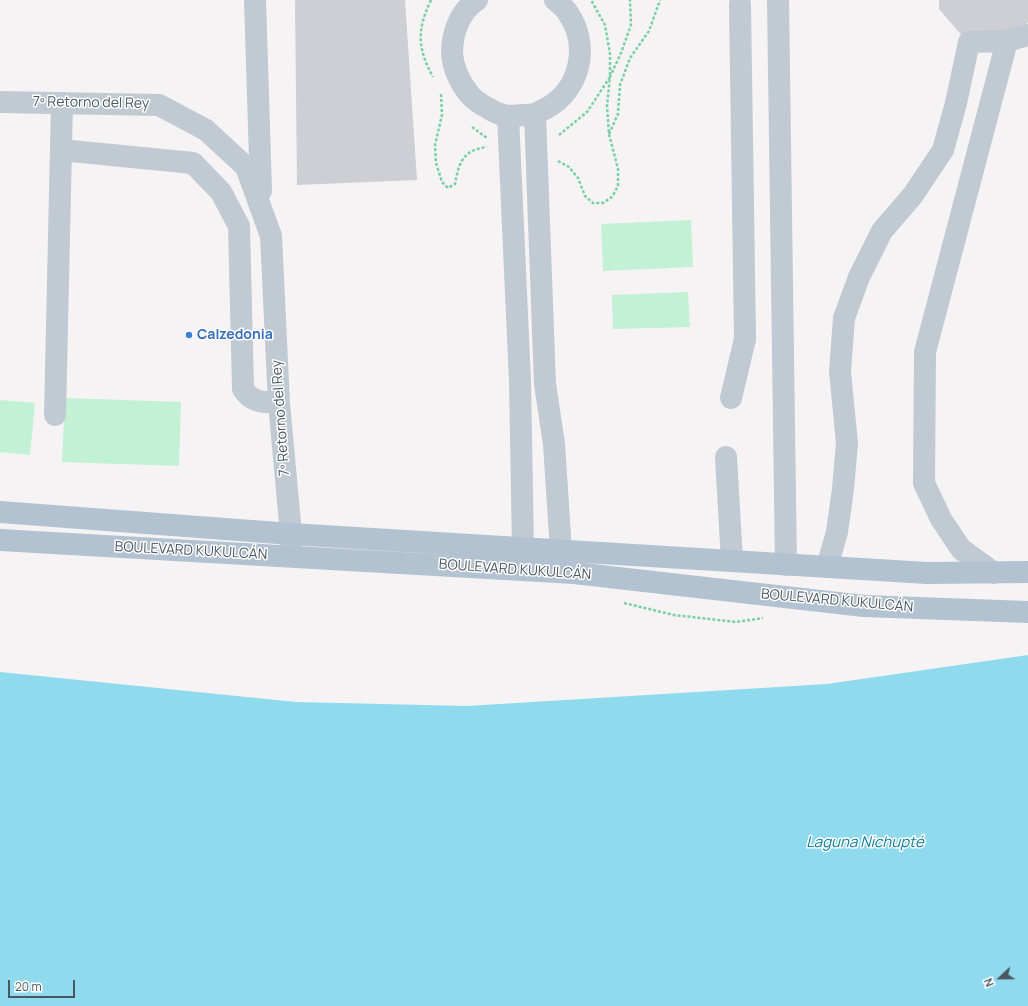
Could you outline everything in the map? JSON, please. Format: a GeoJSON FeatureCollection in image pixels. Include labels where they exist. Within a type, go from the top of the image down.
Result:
{"type":"FeatureCollection","features":[{"type":"Feature","properties":{"kind":"main road","name":"BOULEVARD KUKULCÁN"},"geometry":{"type":"LineString","coordinates":[[0,512],[290,534],[786,565],[927,573],[1028,572]]}},
{"type":"Feature","properties":{"kind":"main road","name":"BOULEVARD KUKULCÁN"},"geometry":{"type":"LineString","coordinates":[[0,540],[574,573],[864,606],[1028,612]]}},
{"type":"Feature","properties":{"kind":"street"},"geometry":{"type":"LineString","coordinates":[[255,0],[262,209]]}},
{"type":"Feature","properties":{"kind":"street"},"geometry":{"type":"LineString","coordinates":[[477,0],[472,3],[459,21],[452,42],[453,63],[461,84],[474,100],[493,112],[508,116],[534,114],[554,104],[568,90],[578,71],[581,51],[578,30],[568,12],[555,0]]}},
{"type":"Feature","properties":{"kind":"street"},"geometry":{"type":"LineString","coordinates":[[778,0],[786,565]]}},
{"type":"Feature","properties":{"kind":"street"},"geometry":{"type":"LineString","coordinates":[[731,398],[745,339],[740,4]]}},
{"type":"Feature","properties":{"kind":"street"},"geometry":{"type":"LineString","coordinates":[[827,567],[837,532],[847,443],[840,372],[844,318],[859,276],[882,231],[913,194],[943,150],[956,103],[969,42],[1006,41],[1028,35]]}},
{"type":"Feature","properties":{"kind":"street"},"geometry":{"type":"LineString","coordinates":[[994,573],[961,549],[941,519],[924,483],[925,352],[1006,41]]}},
{"type":"Feature","properties":{"kind":"street","name":"7º Retorno del Rey"},"geometry":{"type":"LineString","coordinates":[[0,102],[158,105],[206,130],[246,167],[271,236],[279,403],[291,556]]}},
{"type":"Feature","properties":{"kind":"street"},"geometry":{"type":"LineString","coordinates":[[55,414],[62,103]]}},
{"type":"Feature","properties":{"kind":"street"},"geometry":{"type":"LineString","coordinates":[[534,114],[545,384],[554,444],[561,551]]}},
{"type":"Feature","properties":{"kind":"street"},"geometry":{"type":"LineString","coordinates":[[508,116],[520,381],[523,548]]}},
{"type":"Feature","properties":{"kind":"street"},"geometry":{"type":"LineString","coordinates":[[61,150],[193,163],[221,192],[239,226],[243,389],[248,397],[261,402],[279,403]]}},
{"type":"Feature","properties":{"kind":"street"},"geometry":{"type":"LineString","coordinates":[[520,381],[545,384]]}},
{"type":"Feature","properties":{"kind":"street"},"geometry":{"type":"LineString","coordinates":[[520,442],[554,444]]}},
{"type":"Feature","properties":{"kind":"street"},"geometry":{"type":"LineString","coordinates":[[726,456],[732,561]]}},
{"type":"Feature","properties":{"kind":"path"},"geometry":{"type":"LineString","coordinates":[[431,0],[424,16],[420,44],[427,68],[434,79]]}},
{"type":"Feature","properties":{"kind":"path"},"geometry":{"type":"LineString","coordinates":[[557,160],[570,167],[578,178],[585,196],[593,203],[603,203],[612,197],[618,186],[618,169],[609,134],[607,106],[610,77],[610,54],[605,25],[591,0]]}},
{"type":"Feature","properties":{"kind":"path"},"geometry":{"type":"LineString","coordinates":[[557,136],[587,112],[610,77],[621,53],[631,25],[630,0]]}},
{"type":"Feature","properties":{"kind":"path"},"geometry":{"type":"LineString","coordinates":[[609,134],[618,114],[620,85],[630,58],[649,31],[660,0]]}},
{"type":"Feature","properties":{"kind":"path"},"geometry":{"type":"LineString","coordinates":[[445,97],[440,91],[442,114],[436,145],[436,163],[442,182],[448,188],[455,184],[457,171],[464,156],[475,148],[492,146]]}},
{"type":"Feature","properties":{"kind":"path"},"geometry":{"type":"LineString","coordinates":[[470,125],[488,138],[490,142]]}},
{"type":"Feature","properties":{"kind":"green space"},"geometry":{"type":"Polygon","coordinates":[[[691,220],[693,267],[603,271],[601,224],[691,220]]]}},
{"type":"Feature","properties":{"kind":"green space"},"geometry":{"type":"Polygon","coordinates":[[[688,292],[690,327],[613,329],[612,295],[688,292]]]}},
{"type":"Feature","properties":{"kind":"green space"},"geometry":{"type":"Polygon","coordinates":[[[65,398],[181,402],[179,466],[62,462],[65,398]]]}},
{"type":"Feature","properties":{"kind":"green space"},"geometry":{"type":"Polygon","coordinates":[[[0,400],[35,403],[30,455],[0,452],[0,400]]]}},
{"type":"Feature","properties":{"kind":"water","name":"Laguna Nichupté"},"geometry":{"type":"Polygon","coordinates":[[[1028,655],[1028,1006],[0,1006],[0,672],[296,702],[467,706],[827,684],[1028,655]]]}},
{"type":"Feature","properties":{"kind":"building"},"geometry":{"type":"Polygon","coordinates":[[[295,0],[405,0],[417,180],[297,185],[295,0]]]}},
{"type":"Feature","properties":{"kind":"building"},"geometry":{"type":"Polygon","coordinates":[[[939,0],[1028,0],[1028,22],[1015,37],[964,38],[939,9],[939,0]]]}},
{"type":"Feature","properties":{"kind":"place","name":"Calzedonia"},"geometry":{"type":"Point","coordinates":[189,335]}}]}
